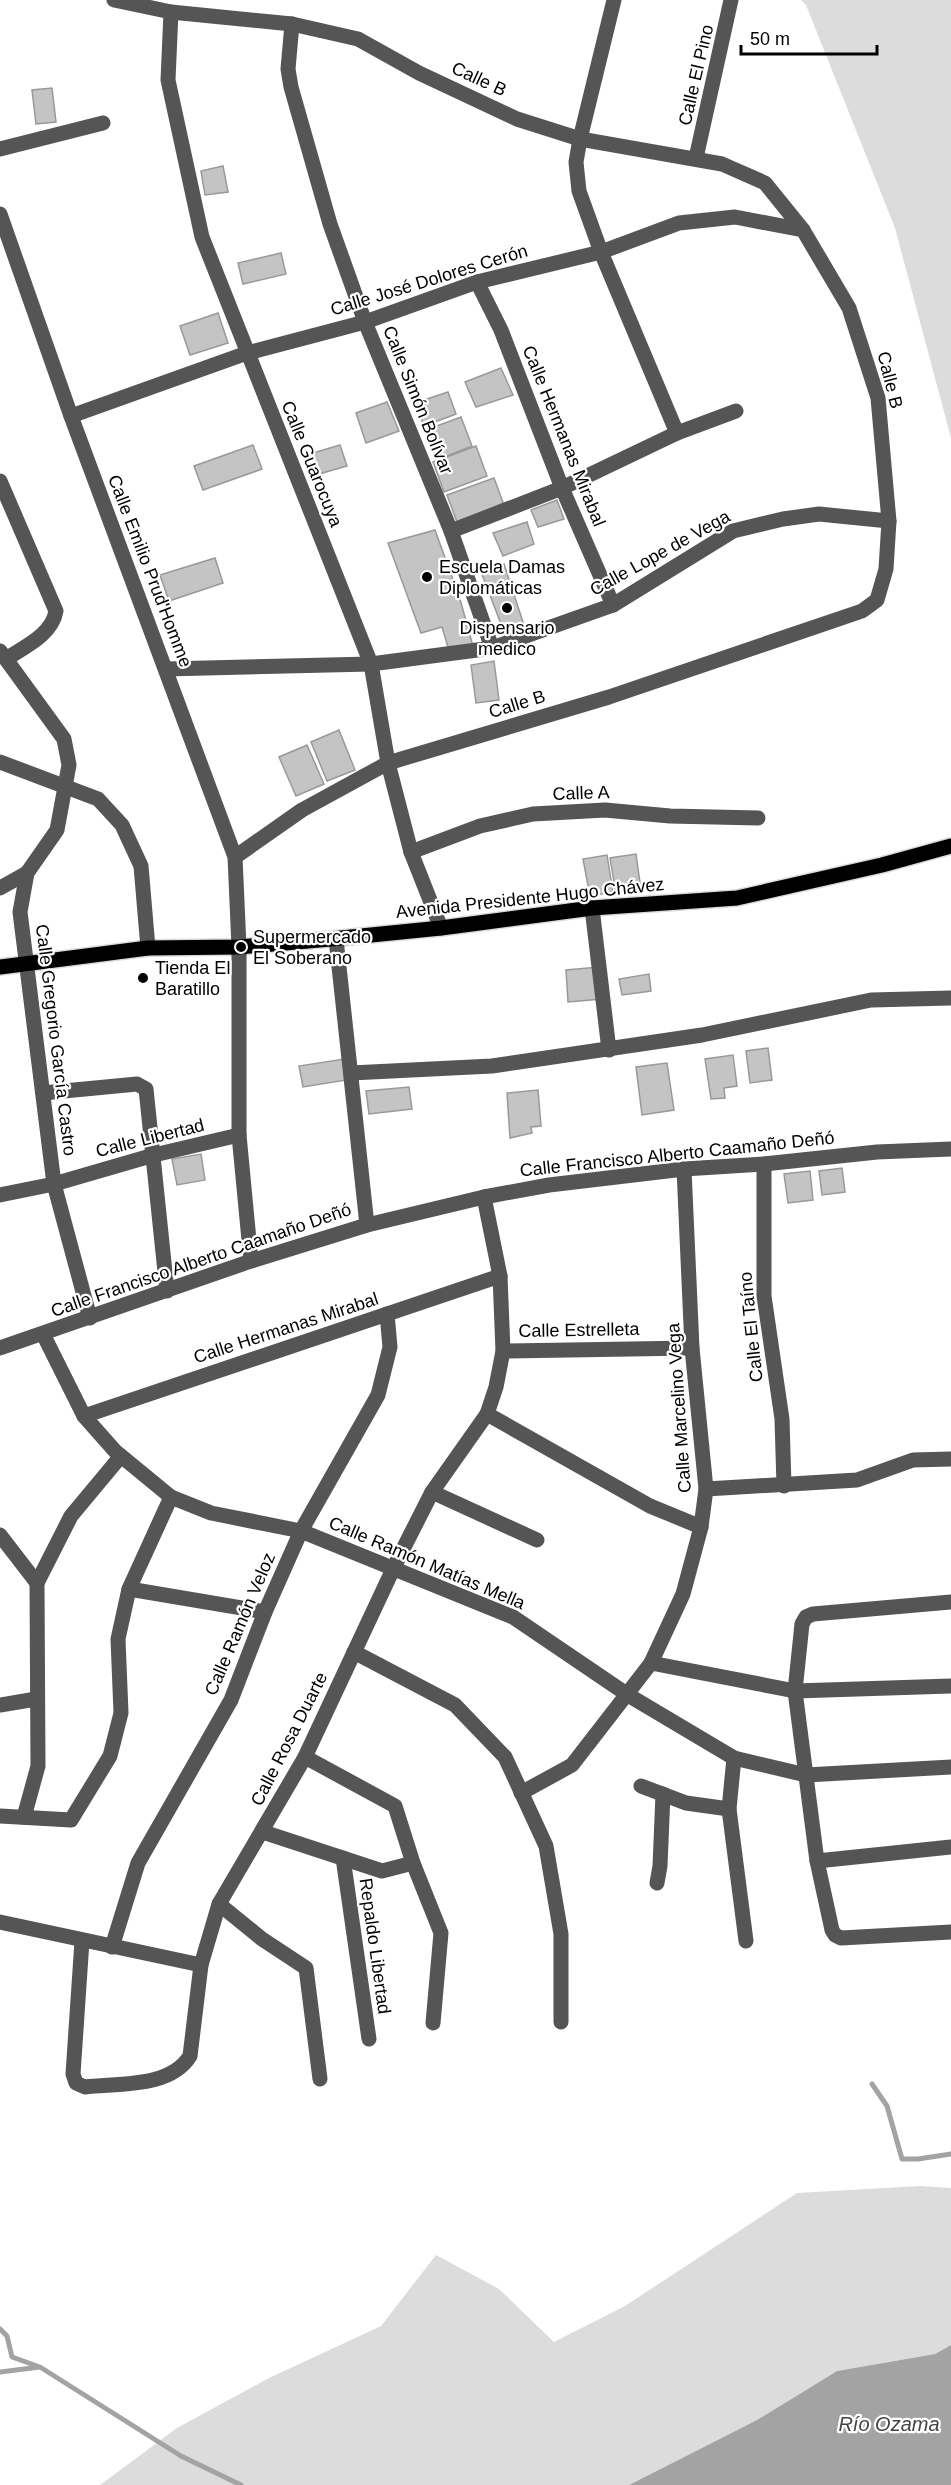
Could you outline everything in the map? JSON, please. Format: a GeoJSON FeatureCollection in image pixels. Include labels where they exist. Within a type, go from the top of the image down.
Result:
{"type":"FeatureCollection","features":[{"type":"Feature","properties":{"kind":"main road","name":"Avenida Presidente Hugo Chávez"},"geometry":{"type":"LineString","coordinates":[[0,967],[148,948],[239,947],[336,939],[592,908],[737,898],[882,865],[951,846]]}},
{"type":"Feature","properties":{"kind":"street","name":"Calle B"},"geometry":{"type":"LineString","coordinates":[[114,0],[171,12],[292,24],[358,39],[419,73],[517,118],[580,139],[722,164],[765,183],[803,230],[849,308],[878,398],[890,521],[886,568],[877,600],[862,611],[609,698],[388,763],[302,810],[235,857]]}},
{"type":"Feature","properties":{"kind":"street"},"geometry":{"type":"LineString","coordinates":[[614,0],[580,139],[576,162],[579,191],[601,252],[677,432]]}},
{"type":"Feature","properties":{"kind":"street","name":"Calle El Pino"},"geometry":{"type":"LineString","coordinates":[[696,158],[731,0]]}},
{"type":"Feature","properties":{"kind":"street","name":"Calle Guarocuya"},"geometry":{"type":"LineString","coordinates":[[171,12],[168,80],[186,172],[202,237],[371,664],[388,763],[411,852],[441,928]]}},
{"type":"Feature","properties":{"kind":"street","name":"Calle Simón Bolívar"},"geometry":{"type":"LineString","coordinates":[[292,24],[288,69],[291,87],[330,224],[365,321],[451,531],[492,648]]}},
{"type":"Feature","properties":{"kind":"street"},"geometry":{"type":"LineString","coordinates":[[0,149],[104,123]]}},
{"type":"Feature","properties":{"kind":"street","name":"Calle Emilio Prud'Homme"},"geometry":{"type":"LineString","coordinates":[[0,214],[71,416],[235,857],[239,947],[239,1135],[251,1261]]}},
{"type":"Feature","properties":{"kind":"street","name":"Calle José Dolores Cerón"},"geometry":{"type":"LineString","coordinates":[[71,416],[247,353],[365,321],[477,282],[601,252],[679,223],[735,217],[803,230]]}},
{"type":"Feature","properties":{"kind":"street","name":"Calle Hermanas Mirabal"},"geometry":{"type":"LineString","coordinates":[[477,282],[501,330],[562,488],[613,605]]}},
{"type":"Feature","properties":{"kind":"street"},"geometry":{"type":"LineString","coordinates":[[451,531],[562,488],[677,432],[736,411]]}},
{"type":"Feature","properties":{"kind":"street"},"geometry":{"type":"LineString","coordinates":[[0,481],[56,611],[55,621],[49,629],[3,655]]}},
{"type":"Feature","properties":{"kind":"street","name":"Calle Lope de Vega"},"geometry":{"type":"LineString","coordinates":[[166,669],[371,664],[492,648],[613,605],[733,531],[783,519],[819,514],[890,521]]}},
{"type":"Feature","properties":{"kind":"street","name":"Calle Gregorio García Castro"},"geometry":{"type":"LineString","coordinates":[[3,655],[64,739],[69,765],[57,830],[27,873],[20,912],[54,1184],[90,1318]]}},
{"type":"Feature","properties":{"kind":"street"},"geometry":{"type":"LineString","coordinates":[[0,762],[98,798],[122,825],[141,866],[148,948]]}},
{"type":"Feature","properties":{"kind":"street","name":"Calle A"},"geometry":{"type":"LineString","coordinates":[[411,852],[480,826],[533,814],[604,810],[670,816],[758,818]]}},
{"type":"Feature","properties":{"kind":"street"},"geometry":{"type":"LineString","coordinates":[[0,888],[27,873]]}},
{"type":"Feature","properties":{"kind":"street"},"geometry":{"type":"LineString","coordinates":[[592,908],[609,1050]]}},
{"type":"Feature","properties":{"kind":"street"},"geometry":{"type":"LineString","coordinates":[[336,939],[368,1225]]}},
{"type":"Feature","properties":{"kind":"street"},"geometry":{"type":"LineString","coordinates":[[351,1073],[492,1066],[702,1035],[871,1000],[951,998]]}},
{"type":"Feature","properties":{"kind":"street"},"geometry":{"type":"LineString","coordinates":[[43,1093],[141,1084],[147,1089],[167,1291]]}},
{"type":"Feature","properties":{"kind":"street","name":"Calle Libertad"},"geometry":{"type":"LineString","coordinates":[[0,1195],[54,1184],[154,1155],[239,1135]]}},
{"type":"Feature","properties":{"kind":"street","name":"Calle Francisco Alberto Caamaño Deñó"},"geometry":{"type":"LineString","coordinates":[[0,1348],[251,1261],[368,1225],[484,1197],[549,1185],[684,1169],[764,1164],[877,1152],[951,1149]]}},
{"type":"Feature","properties":{"kind":"street","name":"Calle El Taíno"},"geometry":{"type":"LineString","coordinates":[[764,1164],[764,1296],[782,1419],[784,1486]]}},
{"type":"Feature","properties":{"kind":"street","name":"Calle Marcelino Vega"},"geometry":{"type":"LineString","coordinates":[[521,1793],[572,1765],[651,1663],[683,1594],[701,1527],[706,1489],[692,1348],[684,1169]]}},
{"type":"Feature","properties":{"kind":"street","name":"Calle Rosa Duarte"},"geometry":{"type":"LineString","coordinates":[[82,1941],[73,2074],[76,2083],[86,2086],[147,2081],[172,2074],[184,2067],[190,2056],[201,1965],[219,1904],[305,1757],[432,1492],[487,1414],[496,1387],[503,1351],[501,1276],[484,1197]]}},
{"type":"Feature","properties":{"kind":"street","name":"Calle Hermanas Mirabal"},"geometry":{"type":"LineString","coordinates":[[84,1416],[501,1276]]}},
{"type":"Feature","properties":{"kind":"street","name":"Calle Ramón Veloz"},"geometry":{"type":"LineString","coordinates":[[112,1947],[138,1863],[231,1700],[265,1612],[301,1531],[378,1395],[390,1347],[387,1314]]}},
{"type":"Feature","properties":{"kind":"street","name":"Calle Ramón Matías Mella"},"geometry":{"type":"LineString","coordinates":[[43,1334],[84,1416],[121,1456],[171,1497],[211,1513],[301,1531],[513,1617],[628,1695],[734,1758],[806,1775],[951,1767]]}},
{"type":"Feature","properties":{"kind":"street","name":"Calle Estrelleta"},"geometry":{"type":"LineString","coordinates":[[503,1351],[692,1348]]}},
{"type":"Feature","properties":{"kind":"street"},"geometry":{"type":"LineString","coordinates":[[487,1414],[650,1506],[701,1527]]}},
{"type":"Feature","properties":{"kind":"street"},"geometry":{"type":"LineString","coordinates":[[24,1817],[38,1766],[37,1583],[71,1516],[121,1456]]}},
{"type":"Feature","properties":{"kind":"street"},"geometry":{"type":"LineString","coordinates":[[706,1489],[857,1480],[913,1460],[951,1459]]}},
{"type":"Feature","properties":{"kind":"street"},"geometry":{"type":"LineString","coordinates":[[432,1492],[537,1540]]}},
{"type":"Feature","properties":{"kind":"street"},"geometry":{"type":"LineString","coordinates":[[0,1816],[71,1820],[110,1756],[121,1713],[118,1639],[129,1589],[171,1497]]}},
{"type":"Feature","properties":{"kind":"street"},"geometry":{"type":"LineString","coordinates":[[0,1535],[37,1583]]}},
{"type":"Feature","properties":{"kind":"street"},"geometry":{"type":"LineString","coordinates":[[129,1589],[265,1612]]}},
{"type":"Feature","properties":{"kind":"street"},"geometry":{"type":"LineString","coordinates":[[951,1602],[813,1614],[806,1617],[802,1624],[795,1691],[818,1861],[832,1930],[835,1935],[841,1938],[951,1932]]}},
{"type":"Feature","properties":{"kind":"street"},"geometry":{"type":"LineString","coordinates":[[354,1652],[454,1706],[505,1757],[546,1846],[561,1934],[561,2022]]}},
{"type":"Feature","properties":{"kind":"street"},"geometry":{"type":"LineString","coordinates":[[651,1663],[795,1691],[951,1686]]}},
{"type":"Feature","properties":{"kind":"street"},"geometry":{"type":"LineString","coordinates":[[0,1706],[36,1699]]}},
{"type":"Feature","properties":{"kind":"street"},"geometry":{"type":"LineString","coordinates":[[305,1757],[395,1806],[413,1863],[441,1933],[433,2023]]}},
{"type":"Feature","properties":{"kind":"street"},"geometry":{"type":"LineString","coordinates":[[734,1758],[729,1809],[746,1941]]}},
{"type":"Feature","properties":{"kind":"street"},"geometry":{"type":"LineString","coordinates":[[641,1786],[686,1803],[729,1809]]}},
{"type":"Feature","properties":{"kind":"street"},"geometry":{"type":"LineString","coordinates":[[657,1883],[660,1866],[663,1794]]}},
{"type":"Feature","properties":{"kind":"street"},"geometry":{"type":"LineString","coordinates":[[263,1832],[382,1871],[413,1863]]}},
{"type":"Feature","properties":{"kind":"street"},"geometry":{"type":"LineString","coordinates":[[818,1861],[951,1847]]}},
{"type":"Feature","properties":{"kind":"street","name":"Repaldo Libertad"},"geometry":{"type":"LineString","coordinates":[[343,1858],[369,2039]]}},
{"type":"Feature","properties":{"kind":"street"},"geometry":{"type":"LineString","coordinates":[[219,1904],[262,1939],[306,1968],[320,2079]]}},
{"type":"Feature","properties":{"kind":"street"},"geometry":{"type":"LineString","coordinates":[[0,1922],[201,1965]]}},
{"type":"Feature","properties":{"kind":"shaded area"},"geometry":{"type":"Polygon","coordinates":[[[801,0],[951,0],[951,438],[895,228],[806,5],[801,0]]]}},
{"type":"Feature","properties":{"kind":"shaded area"},"geometry":{"type":"Polygon","coordinates":[[[920,2186],[951,2188],[951,2345],[935,2354],[837,2371],[757,2420],[629,2485],[100,2485],[177,2428],[269,2378],[381,2326],[436,2255],[499,2289],[554,2342],[625,2306],[797,2193],[920,2186]]]}},
{"type":"Feature","properties":{"kind":"water","name":"Río Ozama"},"geometry":{"type":"Polygon","coordinates":[[[951,2345],[951,2485],[629,2485],[757,2420],[837,2371],[935,2354],[951,2345]]]}},
{"type":"Feature","properties":{"kind":"building"},"geometry":{"type":"Polygon","coordinates":[[[52,88],[56,122],[36,124],[32,90],[52,88]]]}},
{"type":"Feature","properties":{"kind":"building"},"geometry":{"type":"Polygon","coordinates":[[[223,166],[228,192],[205,195],[201,171],[223,166]]]}},
{"type":"Feature","properties":{"kind":"building"},"geometry":{"type":"Polygon","coordinates":[[[281,253],[286,274],[243,284],[238,263],[281,253]]]}},
{"type":"Feature","properties":{"kind":"building"},"geometry":{"type":"Polygon","coordinates":[[[218,313],[228,343],[190,355],[180,326],[218,313]]]}},
{"type":"Feature","properties":{"kind":"building"},"geometry":{"type":"Polygon","coordinates":[[[501,368],[513,395],[476,407],[465,382],[501,368]]]}},
{"type":"Feature","properties":{"kind":"building"},"geometry":{"type":"Polygon","coordinates":[[[448,392],[456,414],[424,426],[415,403],[448,392]]]}},
{"type":"Feature","properties":{"kind":"building"},"geometry":{"type":"Polygon","coordinates":[[[387,402],[399,431],[366,443],[356,413],[387,402]]]}},
{"type":"Feature","properties":{"kind":"building"},"geometry":{"type":"Polygon","coordinates":[[[461,417],[472,446],[437,460],[426,430],[461,417]]]}},
{"type":"Feature","properties":{"kind":"building"},"geometry":{"type":"Polygon","coordinates":[[[253,445],[262,469],[203,490],[194,466],[253,445]]]}},
{"type":"Feature","properties":{"kind":"building"},"geometry":{"type":"Polygon","coordinates":[[[340,445],[347,466],[312,476],[306,455],[340,445]]]}},
{"type":"Feature","properties":{"kind":"building"},"geometry":{"type":"Polygon","coordinates":[[[476,446],[487,476],[444,492],[433,462],[476,446]]]}},
{"type":"Feature","properties":{"kind":"building"},"geometry":{"type":"Polygon","coordinates":[[[494,478],[504,505],[457,522],[447,495],[494,478]]]}},
{"type":"Feature","properties":{"kind":"building"},"geometry":{"type":"Polygon","coordinates":[[[557,500],[564,519],[538,527],[531,510],[557,500]]]}},
{"type":"Feature","properties":{"kind":"building"},"geometry":{"type":"Polygon","coordinates":[[[527,522],[534,544],[503,556],[493,533],[527,522]]]}},
{"type":"Feature","properties":{"kind":"building","name":"Escuela Damas Diplomáticas"},"geometry":{"type":"Polygon","coordinates":[[[435,530],[460,599],[473,646],[450,654],[442,627],[421,633],[388,543],[435,530]]]}},
{"type":"Feature","properties":{"kind":"building"},"geometry":{"type":"Polygon","coordinates":[[[215,558],[223,583],[169,601],[160,575],[215,558]]]}},
{"type":"Feature","properties":{"kind":"building","name":"Dispensario medico"},"geometry":{"type":"Polygon","coordinates":[[[504,564],[525,628],[506,637],[481,572],[504,564]]]}},
{"type":"Feature","properties":{"kind":"building"},"geometry":{"type":"Polygon","coordinates":[[[494,661],[499,700],[476,703],[471,665],[494,661]]]}},
{"type":"Feature","properties":{"kind":"building"},"geometry":{"type":"Polygon","coordinates":[[[339,730],[355,770],[327,781],[311,742],[339,730]]]}},
{"type":"Feature","properties":{"kind":"building"},"geometry":{"type":"Polygon","coordinates":[[[307,745],[324,784],[296,796],[279,757],[307,745]]]}},
{"type":"Feature","properties":{"kind":"building"},"geometry":{"type":"Polygon","coordinates":[[[636,854],[641,890],[616,894],[610,858],[636,854]]]}},
{"type":"Feature","properties":{"kind":"building"},"geometry":{"type":"Polygon","coordinates":[[[607,855],[613,892],[590,896],[583,859],[607,855]]]}},
{"type":"Feature","properties":{"kind":"building"},"geometry":{"type":"Polygon","coordinates":[[[599,967],[602,999],[568,1002],[566,970],[599,967]]]}},
{"type":"Feature","properties":{"kind":"building"},"geometry":{"type":"Polygon","coordinates":[[[649,974],[651,991],[622,995],[619,979],[649,974]]]}},
{"type":"Feature","properties":{"kind":"building"},"geometry":{"type":"Polygon","coordinates":[[[768,1048],[772,1080],[750,1083],[746,1051],[768,1048]]]}},
{"type":"Feature","properties":{"kind":"building"},"geometry":{"type":"Polygon","coordinates":[[[733,1055],[737,1086],[724,1088],[725,1098],[711,1099],[705,1059],[733,1055]]]}},
{"type":"Feature","properties":{"kind":"building"},"geometry":{"type":"Polygon","coordinates":[[[344,1059],[347,1080],[303,1087],[299,1066],[344,1059]]]}},
{"type":"Feature","properties":{"kind":"building"},"geometry":{"type":"Polygon","coordinates":[[[667,1063],[674,1110],[642,1115],[636,1067],[667,1063]]]}},
{"type":"Feature","properties":{"kind":"building"},"geometry":{"type":"Polygon","coordinates":[[[409,1087],[412,1109],[369,1114],[366,1091],[409,1087]]]}},
{"type":"Feature","properties":{"kind":"building"},"geometry":{"type":"Polygon","coordinates":[[[538,1090],[541,1126],[531,1127],[532,1133],[510,1138],[507,1093],[538,1090]]]}},
{"type":"Feature","properties":{"kind":"building"},"geometry":{"type":"Polygon","coordinates":[[[201,1154],[205,1180],[177,1185],[172,1159],[201,1154]]]}},
{"type":"Feature","properties":{"kind":"building"},"geometry":{"type":"Polygon","coordinates":[[[842,1168],[845,1192],[822,1195],[819,1171],[842,1168]]]}},
{"type":"Feature","properties":{"kind":"building"},"geometry":{"type":"Polygon","coordinates":[[[810,1171],[813,1200],[788,1203],[784,1174],[810,1171]]]}},
{"type":"Feature","properties":{"kind":"waterway"},"geometry":{"type":"LineString","coordinates":[[872,2084],[887,2106],[902,2159],[951,2154]]}},
{"type":"Feature","properties":{"kind":"waterway"},"geometry":{"type":"LineString","coordinates":[[0,2329],[7,2336],[12,2357],[37,2366]]}},
{"type":"Feature","properties":{"kind":"waterway"},"geometry":{"type":"LineString","coordinates":[[0,2372],[40,2367],[181,2456],[241,2485]]}},
{"type":"Feature","properties":{"kind":"place","name":"Escuela Damas Diplomáticas"},"geometry":{"type":"Point","coordinates":[427,577]}},
{"type":"Feature","properties":{"kind":"place","name":"Dispensario medico"},"geometry":{"type":"Point","coordinates":[507,608]}},
{"type":"Feature","properties":{"kind":"place","name":"Supermercado El Soberano"},"geometry":{"type":"Point","coordinates":[241,947]}},
{"type":"Feature","properties":{"kind":"place","name":"Tienda El Baratillo"},"geometry":{"type":"Point","coordinates":[143,978]}}]}
